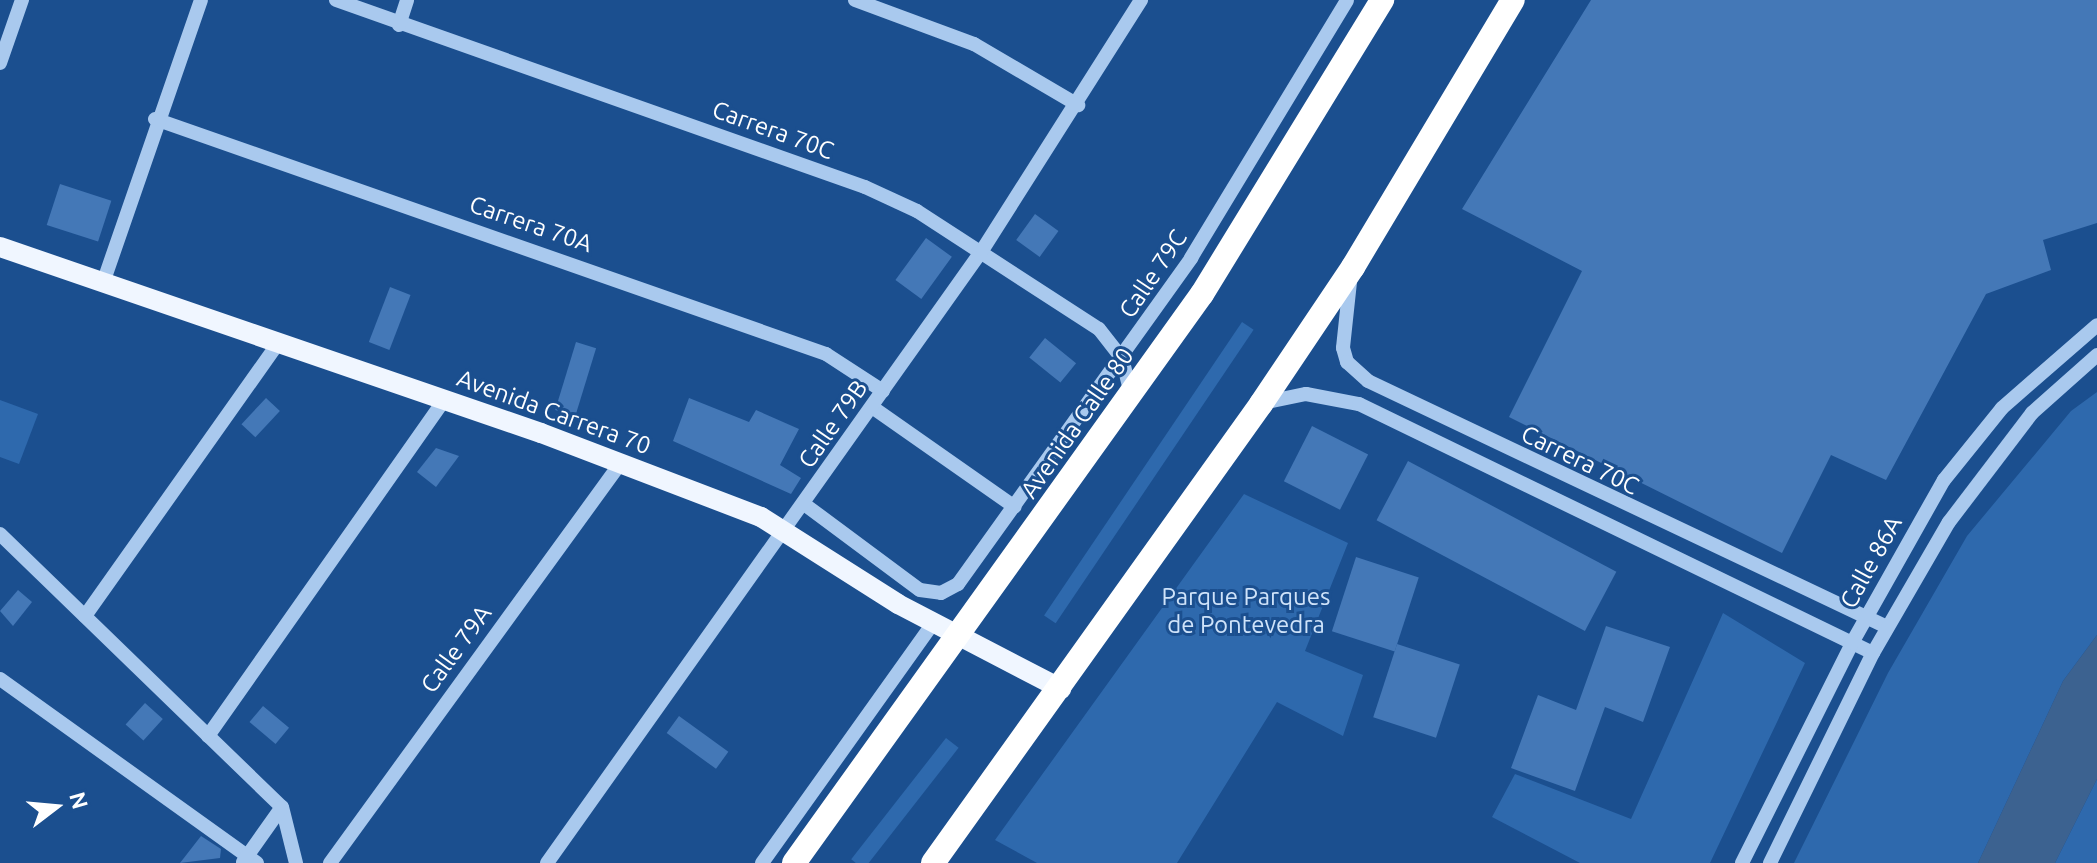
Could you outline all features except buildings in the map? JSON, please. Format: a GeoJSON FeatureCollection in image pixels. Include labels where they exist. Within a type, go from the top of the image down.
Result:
{"type":"FeatureCollection","features":[{"type":"Feature","properties":{"kind":"highway","name":"Avenida Calle 80"},"geometry":{"type":"LineString","coordinates":[[794,863],[1131,394],[1258,209],[1382,0]]}},
{"type":"Feature","properties":{"kind":"highway"},"geometry":{"type":"LineString","coordinates":[[933,863],[1061,689],[1261,404],[1353,267],[1513,0]]}},
{"type":"Feature","properties":{"kind":"main road","name":"Avenida Carrera 70"},"geometry":{"type":"LineString","coordinates":[[0,247],[277,345],[444,400],[620,464],[785,531],[934,622],[1061,689]]}},
{"type":"Feature","properties":{"kind":"street"},"geometry":{"type":"LineString","coordinates":[[1,56],[22,0]]}},
{"type":"Feature","properties":{"kind":"street"},"geometry":{"type":"LineString","coordinates":[[103,283],[155,119],[201,0]]}},
{"type":"Feature","properties":{"kind":"street","name":"Carrera 70C"},"geometry":{"type":"LineString","coordinates":[[336,0],[399,25],[865,187],[983,249],[1099,329],[1122,358],[1131,394]]}},
{"type":"Feature","properties":{"kind":"street"},"geometry":{"type":"LineString","coordinates":[[399,25],[407,0]]}},
{"type":"Feature","properties":{"kind":"street"},"geometry":{"type":"LineString","coordinates":[[855,0],[974,44],[1078,105]]}},
{"type":"Feature","properties":{"kind":"street","name":"Calle 79B"},"geometry":{"type":"LineString","coordinates":[[547,863],[983,249],[1078,105],[1141,0]]}},
{"type":"Feature","properties":{"kind":"street","name":"Calle 79C"},"geometry":{"type":"LineString","coordinates":[[804,504],[920,590],[941,593],[958,584],[1122,358],[1259,152],[1347,0]]}},
{"type":"Feature","properties":{"kind":"street","name":"Carrera 70A"},"geometry":{"type":"LineString","coordinates":[[155,119],[826,354],[883,391]]}},
{"type":"Feature","properties":{"kind":"street","name":"Carrera 70C"},"geometry":{"type":"LineString","coordinates":[[1353,267],[1343,348],[1347,362],[1368,381],[1887,627]]}},
{"type":"Feature","properties":{"kind":"street","name":"Calle 86A"},"geometry":{"type":"LineString","coordinates":[[1742,863],[1865,618],[1944,480],[1977,435],[2097,325]]}},
{"type":"Feature","properties":{"kind":"street"},"geometry":{"type":"LineString","coordinates":[[85,616],[277,345]]}},
{"type":"Feature","properties":{"kind":"street","name":"Calle 86A"},"geometry":{"type":"LineString","coordinates":[[1770,863],[1873,653],[1949,522],[2003,447],[2097,355]]}},
{"type":"Feature","properties":{"kind":"street","name":"Carrera 70C"},"geometry":{"type":"LineString","coordinates":[[1261,404],[1306,394],[1359,404],[1873,653]]}},
{"type":"Feature","properties":{"kind":"street"},"geometry":{"type":"LineString","coordinates":[[208,736],[444,400]]}},
{"type":"Feature","properties":{"kind":"street"},"geometry":{"type":"LineString","coordinates":[[872,407],[1015,507]]}},
{"type":"Feature","properties":{"kind":"street","name":"Calle 79A"},"geometry":{"type":"LineString","coordinates":[[330,863],[620,464]]}},
{"type":"Feature","properties":{"kind":"street"},"geometry":{"type":"LineString","coordinates":[[0,534],[282,807],[296,863]]}},
{"type":"Feature","properties":{"kind":"street"},"geometry":{"type":"LineString","coordinates":[[762,863],[934,622]]}},
{"type":"Feature","properties":{"kind":"street"},"geometry":{"type":"LineString","coordinates":[[0,679],[249,861],[282,807]]}},
{"type":"Feature","properties":{"kind":"green space"},"geometry":{"type":"Polygon","coordinates":[[[1242,322],[1254,330],[1056,623],[1044,615],[1242,322]]]}},
{"type":"Feature","properties":{"kind":"green space"},"geometry":{"type":"Polygon","coordinates":[[[2097,392],[2097,635],[2063,681],[1978,863],[1794,863],[1888,673],[1967,536],[2071,411],[2097,392]]]}},
{"type":"Feature","properties":{"kind":"green space"},"geometry":{"type":"Polygon","coordinates":[[[0,400],[38,414],[19,464],[0,457],[0,400]]]}},
{"type":"Feature","properties":{"kind":"green space","name":"Parque Parques de Pontevedra"},"geometry":{"type":"Polygon","coordinates":[[[1244,494],[1348,543],[1305,651],[1363,675],[1343,736],[1277,702],[1177,863],[1037,863],[995,840],[1244,494]]]}},
{"type":"Feature","properties":{"kind":"green space"},"geometry":{"type":"Polygon","coordinates":[[[1723,613],[1805,663],[1710,863],[1580,863],[1492,817],[1515,774],[1631,819],[1723,613]]]}},
{"type":"Feature","properties":{"kind":"green space"},"geometry":{"type":"Polygon","coordinates":[[[946,738],[959,748],[869,863],[856,863],[851,859],[946,738]]]}},
{"type":"Feature","properties":{"kind":"green space"},"geometry":{"type":"Polygon","coordinates":[[[2097,779],[2097,863],[2055,863],[2097,779]]]}},
{"type":"Feature","properties":{"kind":"shaded area"},"geometry":{"type":"Polygon","coordinates":[[[2097,635],[2097,779],[2055,863],[1978,863],[2063,681],[2097,635]]]}}]}
